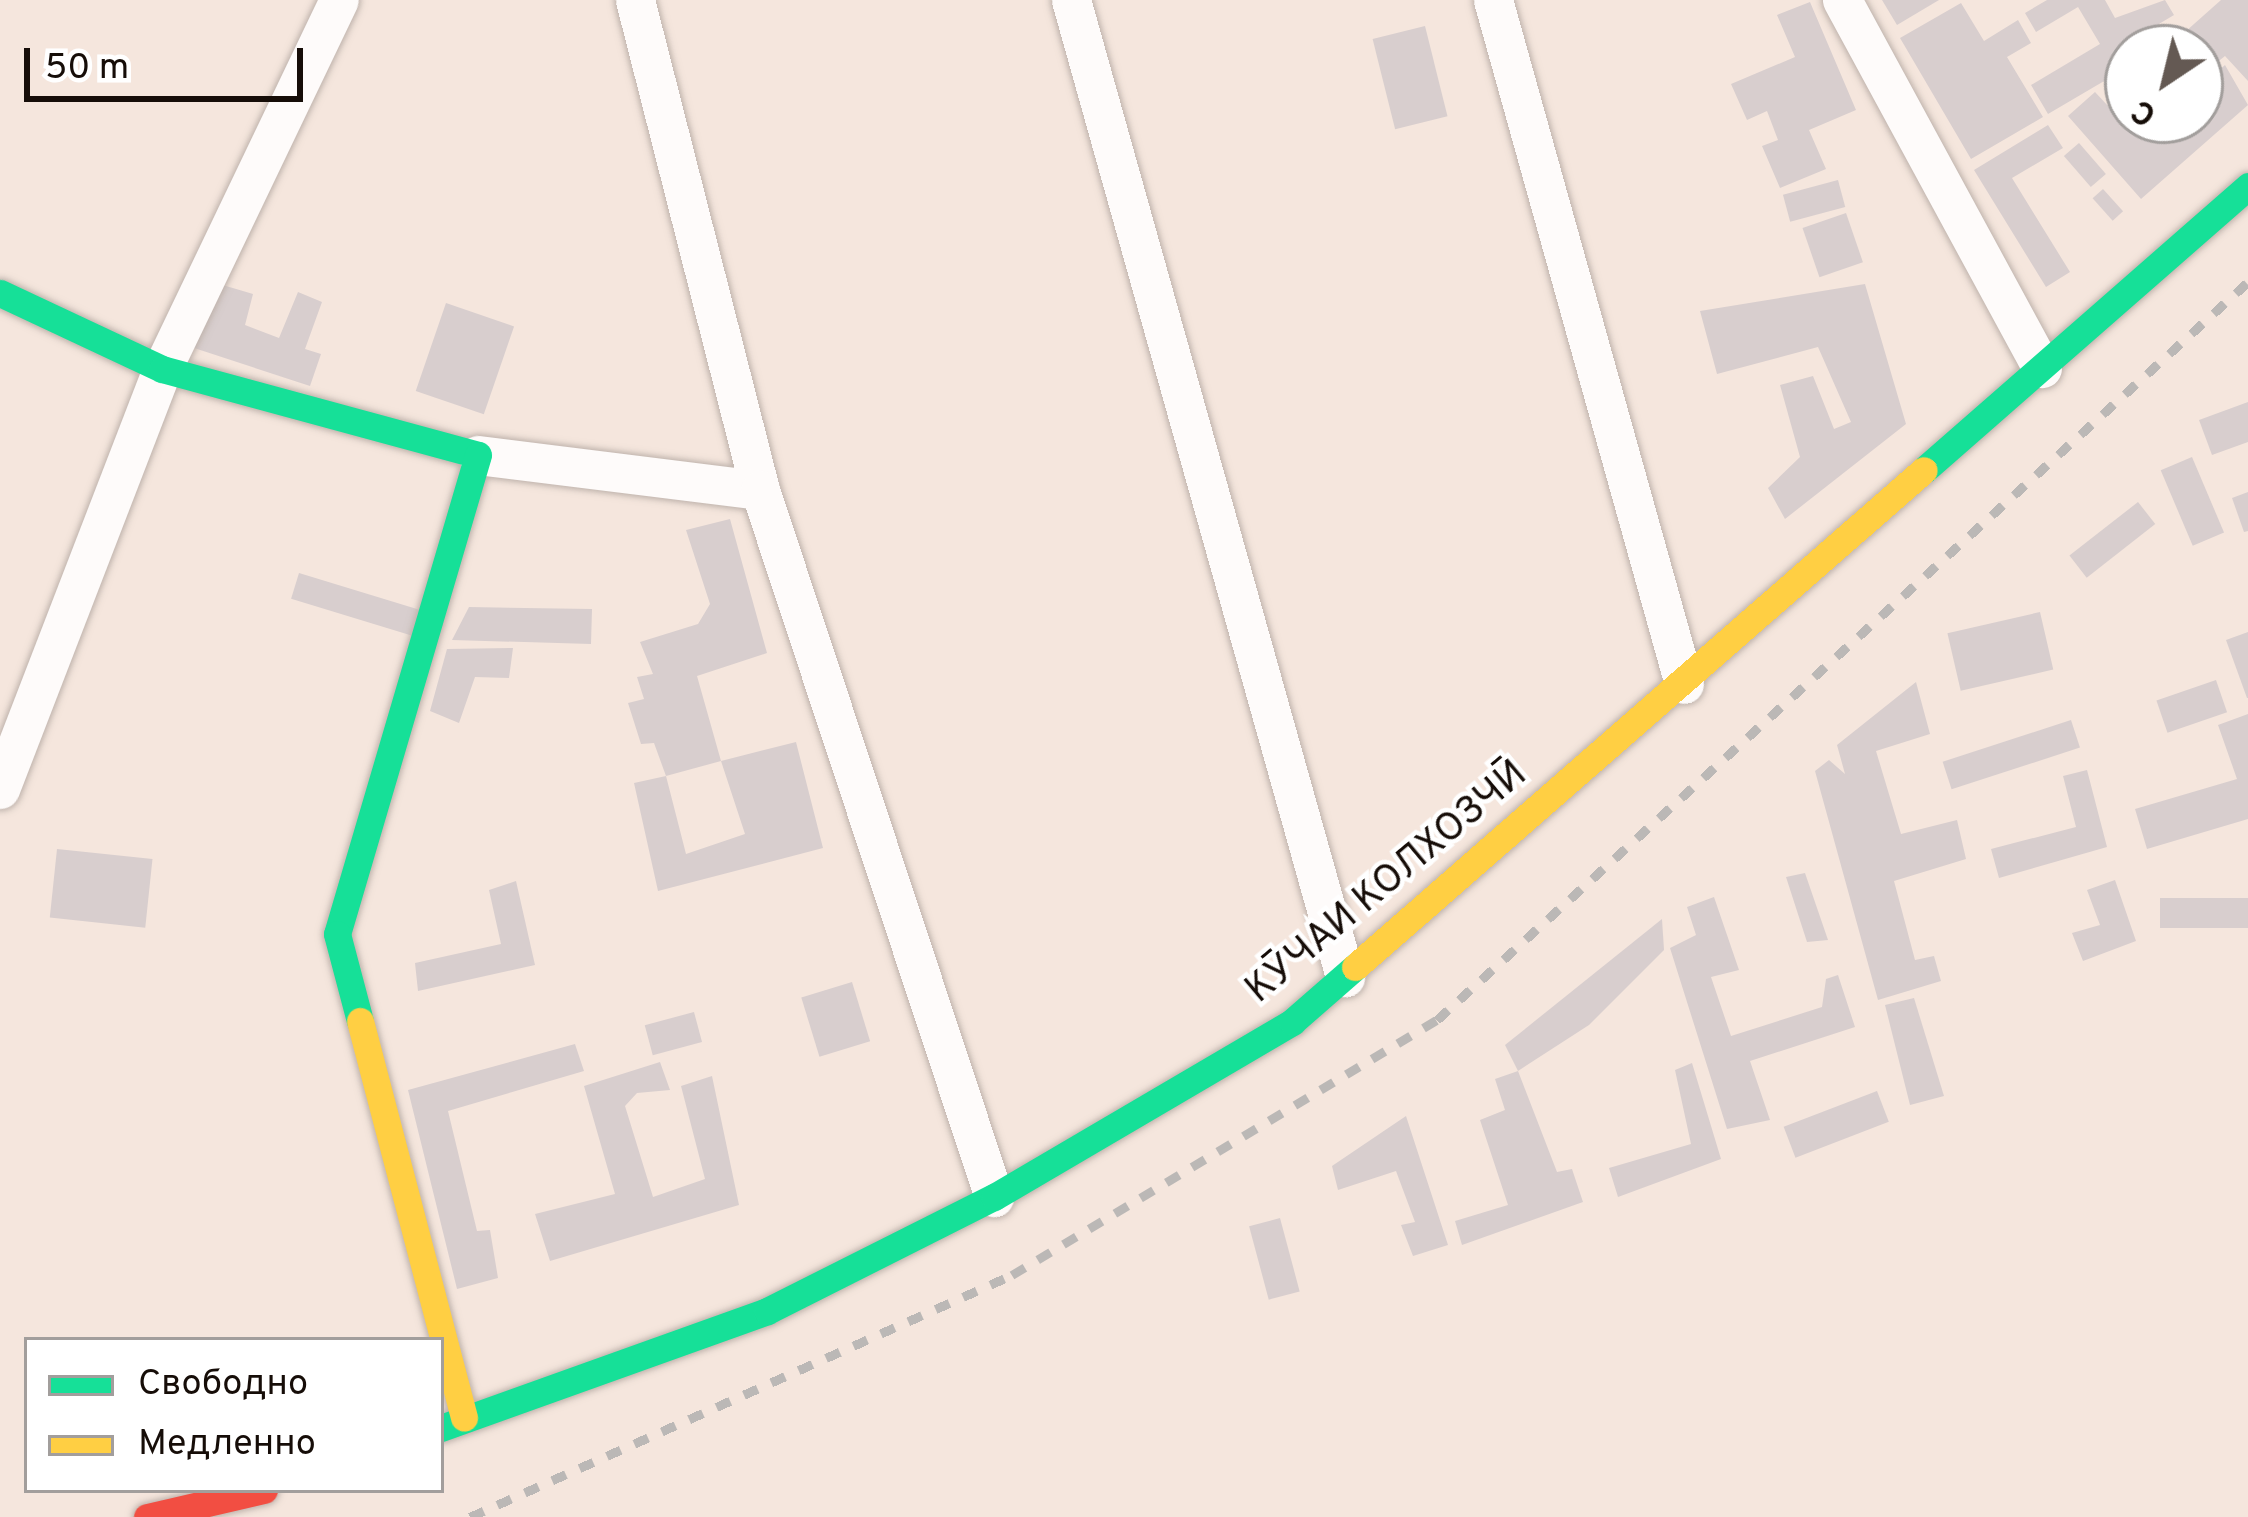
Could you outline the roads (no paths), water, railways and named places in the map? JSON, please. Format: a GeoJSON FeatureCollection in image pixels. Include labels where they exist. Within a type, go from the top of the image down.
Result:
{"type":"FeatureCollection","features":[{"type":"Feature","properties":{"kind":"main road","name":"КӮЧАИ КОЛХОЗЧӢ"},"geometry":{"type":"LineString","coordinates":[[453,1423],[767,1311],[994,1197],[1292,1022],[1684,684],[2248,186]]}},
{"type":"Feature","properties":{"kind":"main road"},"geometry":{"type":"LineString","coordinates":[[0,292],[162,369],[478,455],[338,934],[433,1337]]}},
{"type":"Feature","properties":{"kind":"main road"},"geometry":{"type":"LineString","coordinates":[[444,1385],[453,1423]]}},
{"type":"Feature","properties":{"kind":"main road"},"geometry":{"type":"LineString","coordinates":[[147,1517],[251,1493]]}},
{"type":"Feature","properties":{"kind":"street"},"geometry":{"type":"LineString","coordinates":[[0,789],[10,740],[162,369],[339,0]]}},
{"type":"Feature","properties":{"kind":"street"},"geometry":{"type":"LineString","coordinates":[[634,0],[760,490],[994,1197]]}},
{"type":"Feature","properties":{"kind":"street"},"geometry":{"type":"LineString","coordinates":[[1071,0],[1345,977]]}},
{"type":"Feature","properties":{"kind":"street"},"geometry":{"type":"LineString","coordinates":[[1493,0],[1684,684]]}},
{"type":"Feature","properties":{"kind":"street"},"geometry":{"type":"LineString","coordinates":[[1842,0],[2042,368]]}},
{"type":"Feature","properties":{"kind":"street"},"geometry":{"type":"LineString","coordinates":[[478,455],[760,490]]}},
{"type":"Feature","properties":{"kind":"railway"},"geometry":{"type":"LineString","coordinates":[[470,1517],[1012,1275],[1437,1020],[2248,282]]}}]}
